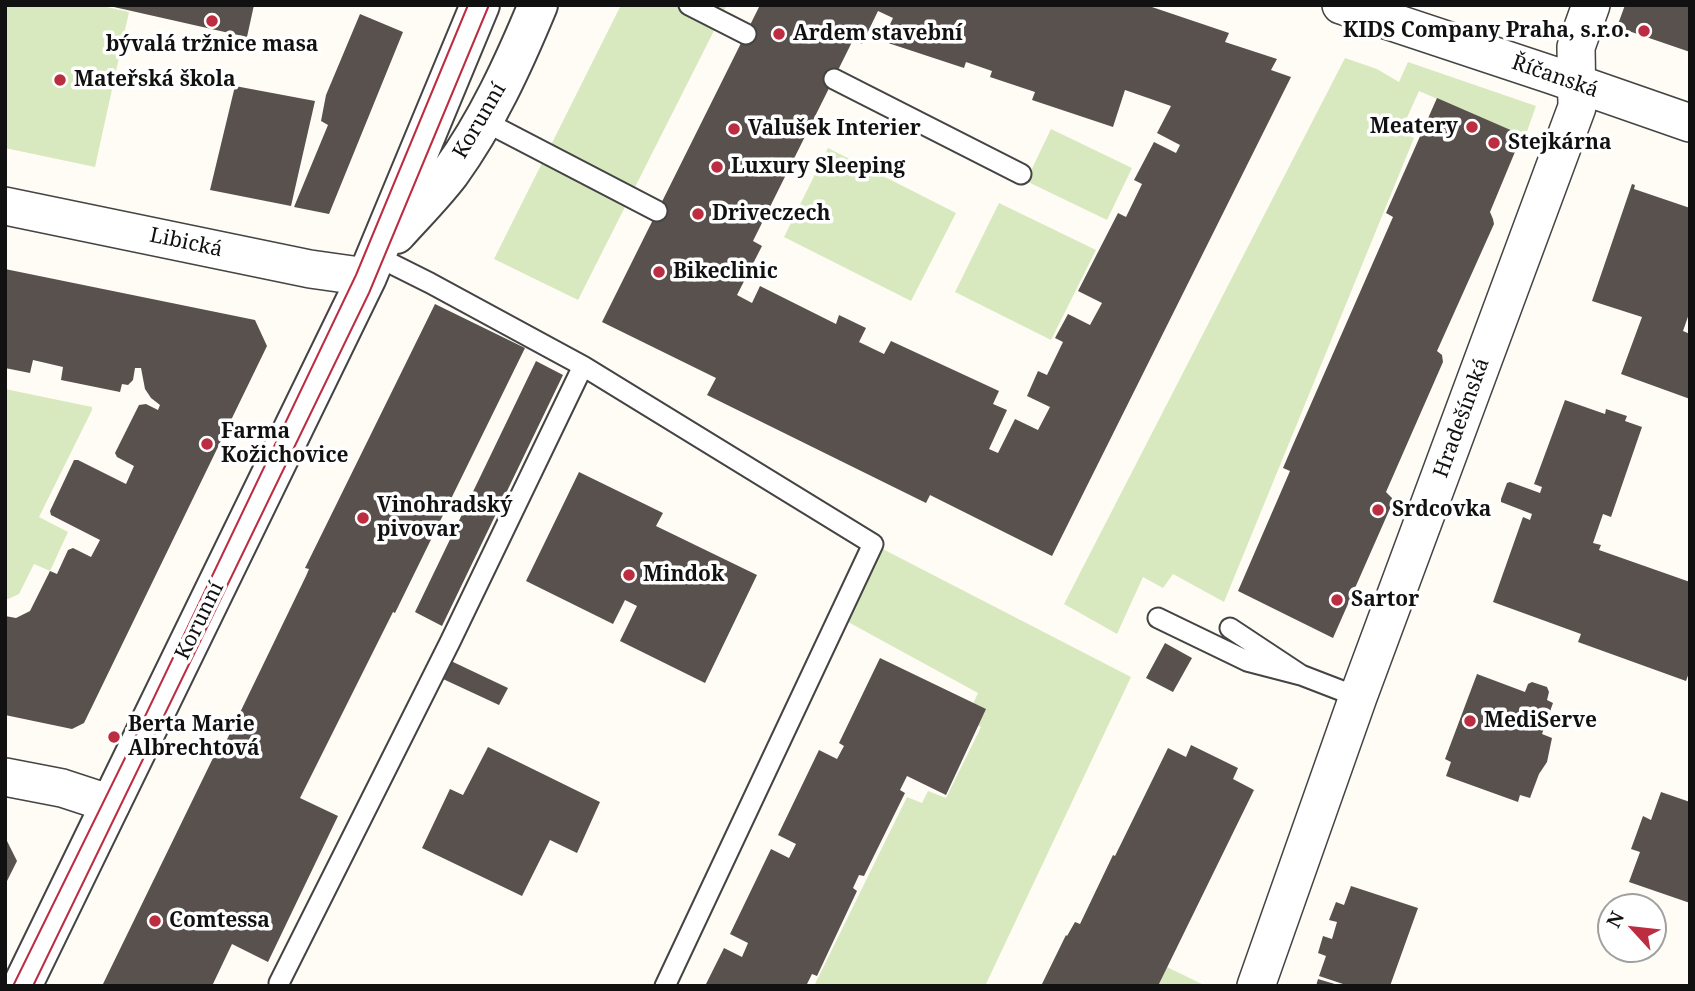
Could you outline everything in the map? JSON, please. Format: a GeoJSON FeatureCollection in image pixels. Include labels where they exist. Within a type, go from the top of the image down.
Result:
{"type":"FeatureCollection","features":[{"type":"Feature","properties":{"kind":"street","name":"Korunní"},"geometry":{"type":"LineString","coordinates":[[22,986],[371,266],[480,5]]}},
{"type":"Feature","properties":{"kind":"street","name":"Korunní"},"geometry":{"type":"LineString","coordinates":[[371,266],[449,174],[482,120],[521,46],[538,5]]}},
{"type":"Feature","properties":{"kind":"street","name":"Říčanská"},"geometry":{"type":"LineString","coordinates":[[1341,5],[1690,123]]}},
{"type":"Feature","properties":{"kind":"street","name":"Hradešínská"},"geometry":{"type":"LineString","coordinates":[[1256,986],[1358,697],[1577,107],[1576,47],[1591,5]]}},
{"type":"Feature","properties":{"kind":"street","name":"Libická"},"geometry":{"type":"LineString","coordinates":[[5,206],[310,269],[371,266]]}},
{"type":"Feature","properties":{"kind":"street"},"geometry":{"type":"LineString","coordinates":[[5,777],[62,788],[111,804]]}},
{"type":"Feature","properties":{"kind":"lane"},"geometry":{"type":"LineString","coordinates":[[689,5],[746,34]]}},
{"type":"Feature","properties":{"kind":"lane"},"geometry":{"type":"LineString","coordinates":[[834,79],[1021,174]]}},
{"type":"Feature","properties":{"kind":"lane"},"geometry":{"type":"LineString","coordinates":[[482,120],[657,211]]}},
{"type":"Feature","properties":{"kind":"lane"},"geometry":{"type":"LineString","coordinates":[[371,266],[430,283],[583,366],[873,544],[665,986]]}},
{"type":"Feature","properties":{"kind":"lane"},"geometry":{"type":"LineString","coordinates":[[279,983],[450,642],[583,366]]}},
{"type":"Feature","properties":{"kind":"lane"},"geometry":{"type":"LineString","coordinates":[[1158,618],[1247,661],[1301,676],[1358,697]]}},
{"type":"Feature","properties":{"kind":"lane"},"geometry":{"type":"LineString","coordinates":[[1230,628],[1301,676]]}},
{"type":"Feature","properties":{"kind":"green space","name":"Mateřská škola"},"geometry":{"type":"Polygon","coordinates":[[[5,5],[98,5],[129,12],[95,167],[5,148],[5,5]]]}},
{"type":"Feature","properties":{"kind":"green space"},"geometry":{"type":"Polygon","coordinates":[[[621,5],[727,5],[578,300],[494,259],[621,5]]]}},
{"type":"Feature","properties":{"kind":"green space"},"geometry":{"type":"Polygon","coordinates":[[[1345,58],[1377,69],[1399,82],[1408,62],[1536,106],[1525,137],[1419,91],[1401,131],[1414,138],[1224,602],[1173,574],[1163,588],[1143,577],[1117,634],[1064,604],[1345,58]]]}},
{"type":"Feature","properties":{"kind":"green space"},"geometry":{"type":"Polygon","coordinates":[[[1051,129],[1132,168],[1107,220],[1026,181],[1051,129]]]}},
{"type":"Feature","properties":{"kind":"green space"},"geometry":{"type":"Polygon","coordinates":[[[828,148],[956,213],[911,301],[784,237],[828,148]]]}},
{"type":"Feature","properties":{"kind":"green space"},"geometry":{"type":"Polygon","coordinates":[[[999,203],[1096,250],[1051,340],[955,292],[999,203]]]}},
{"type":"Feature","properties":{"kind":"green space"},"geometry":{"type":"Polygon","coordinates":[[[5,389],[92,407],[39,517],[68,532],[50,571],[34,564],[19,594],[8,599],[5,598],[5,389]]]}},
{"type":"Feature","properties":{"kind":"green space"},"geometry":{"type":"Polygon","coordinates":[[[873,544],[1131,677],[985,986],[814,986],[907,797],[922,803],[928,791],[946,798],[981,727],[966,719],[978,693],[839,617],[873,544]]]}},
{"type":"Feature","properties":{"kind":"green space"},"geometry":{"type":"Polygon","coordinates":[[[1167,967],[1206,986],[1158,986],[1167,967]]]}},
{"type":"Feature","properties":{"kind":"building","name":"bývalá tržnice masa"},"geometry":{"type":"Polygon","coordinates":[[[105,5],[254,5],[247,37],[105,5]]]}},
{"type":"Feature","properties":{"kind":"building"},"geometry":{"type":"Polygon","coordinates":[[[760,5],[1146,5],[1229,33],[1225,42],[1277,59],[1271,70],[1291,77],[1052,556],[930,495],[926,503],[707,395],[716,378],[602,322],[760,5]],[[878,11],[862,44],[853,40],[753,241],[762,246],[737,295],[752,303],[760,286],[836,324],[839,315],[866,328],[859,342],[884,354],[891,341],[999,391],[993,404],[1007,410],[989,449],[998,453],[1015,419],[1038,430],[1050,407],[1027,396],[1038,371],[1047,375],[1063,342],[1055,338],[1068,314],[1090,325],[1102,303],[1078,291],[1118,213],[1126,217],[1142,184],[1134,180],[1154,142],[1176,153],[1180,145],[1157,133],[1171,106],[1125,90],[1113,127],[1032,100],[1035,92],[990,77],[992,71],[966,62],[964,68],[882,41],[893,18],[878,11]]]}},
{"type":"Feature","properties":{"kind":"building"},"geometry":{"type":"Polygon","coordinates":[[[1625,5],[1690,5],[1690,52],[1617,27],[1625,5]]]}},
{"type":"Feature","properties":{"kind":"building"},"geometry":{"type":"Polygon","coordinates":[[[360,14],[403,32],[329,214],[294,207],[328,125],[321,121],[326,95],[360,14]]]}},
{"type":"Feature","properties":{"kind":"building"},"geometry":{"type":"Polygon","coordinates":[[[235,86],[315,101],[291,206],[210,190],[235,86]]]}},
{"type":"Feature","properties":{"kind":"building"},"geometry":{"type":"Polygon","coordinates":[[[1437,98],[1522,135],[1490,212],[1494,224],[1437,351],[1442,355],[1443,362],[1386,492],[1392,498],[1392,504],[1333,638],[1238,591],[1290,471],[1283,468],[1393,217],[1386,213],[1437,98]]]}},
{"type":"Feature","properties":{"kind":"building"},"geometry":{"type":"Polygon","coordinates":[[[1632,184],[1635,185],[1634,189],[1690,208],[1690,311],[1683,331],[1690,334],[1690,399],[1621,374],[1642,317],[1592,301],[1632,184]]]}},
{"type":"Feature","properties":{"kind":"building"},"geometry":{"type":"Polygon","coordinates":[[[5,269],[255,320],[267,346],[84,723],[72,729],[5,715],[5,616],[16,618],[30,611],[50,571],[57,574],[68,550],[73,548],[91,557],[100,540],[51,515],[50,511],[74,460],[126,484],[134,466],[117,457],[115,453],[139,405],[146,404],[158,410],[160,405],[145,389],[141,368],[135,368],[133,380],[128,385],[122,384],[120,392],[61,380],[63,367],[33,360],[30,373],[5,368],[5,269]]]}},
{"type":"Feature","properties":{"kind":"building"},"geometry":{"type":"Polygon","coordinates":[[[435,304],[525,348],[395,613],[393,612],[300,798],[338,816],[268,962],[232,944],[212,986],[102,986],[214,756],[218,758],[306,576],[309,569],[305,568],[435,304]]]}},
{"type":"Feature","properties":{"kind":"building"},"geometry":{"type":"Polygon","coordinates":[[[536,361],[563,375],[442,626],[415,612],[536,361]]]}},
{"type":"Feature","properties":{"kind":"building"},"geometry":{"type":"Polygon","coordinates":[[[1565,400],[1605,414],[1606,409],[1627,416],[1625,421],[1642,427],[1611,517],[1603,514],[1593,543],[1601,545],[1599,550],[1690,582],[1690,670],[1686,681],[1578,642],[1581,634],[1493,602],[1523,517],[1530,520],[1532,514],[1501,502],[1501,499],[1507,483],[1510,482],[1540,493],[1542,487],[1534,484],[1565,400]]]}},
{"type":"Feature","properties":{"kind":"building"},"geometry":{"type":"Polygon","coordinates":[[[579,472],[663,513],[656,526],[757,575],[705,683],[620,641],[637,606],[625,600],[613,624],[526,581],[579,472]]]}},
{"type":"Feature","properties":{"kind":"building"},"geometry":{"type":"Polygon","coordinates":[[[1165,643],[1192,658],[1173,692],[1146,678],[1165,643]]]}},
{"type":"Feature","properties":{"kind":"building"},"geometry":{"type":"Polygon","coordinates":[[[880,658],[986,709],[946,795],[907,776],[900,790],[905,793],[864,876],[859,875],[853,888],[857,891],[817,976],[812,974],[806,986],[705,986],[724,948],[742,957],[748,943],[730,934],[771,849],[789,858],[796,844],[778,835],[819,750],[837,759],[844,746],[839,743],[880,658]]]}},
{"type":"Feature","properties":{"kind":"building"},"geometry":{"type":"Polygon","coordinates":[[[451,661],[508,688],[499,705],[443,679],[451,661]]]}},
{"type":"Feature","properties":{"kind":"building"},"geometry":{"type":"Polygon","coordinates":[[[1477,674],[1525,692],[1528,684],[1532,682],[1547,687],[1547,700],[1553,703],[1542,734],[1552,738],[1547,762],[1539,774],[1530,798],[1520,795],[1518,802],[1446,776],[1451,762],[1445,759],[1477,674]]]}},
{"type":"Feature","properties":{"kind":"building"},"geometry":{"type":"Polygon","coordinates":[[[1191,745],[1238,768],[1233,779],[1254,790],[1158,986],[1041,986],[1066,935],[1075,922],[1080,924],[1168,748],[1186,757],[1191,745]]]}},
{"type":"Feature","properties":{"kind":"building"},"geometry":{"type":"Polygon","coordinates":[[[488,747],[600,802],[577,853],[550,840],[522,896],[422,848],[450,789],[463,795],[488,747]]]}},
{"type":"Feature","properties":{"kind":"building"},"geometry":{"type":"Polygon","coordinates":[[[1661,792],[1690,802],[1690,903],[1629,882],[1640,852],[1631,849],[1643,816],[1651,820],[1661,792]]]}},
{"type":"Feature","properties":{"kind":"building"},"geometry":{"type":"Polygon","coordinates":[[[5,837],[17,861],[5,885],[5,837]]]}},
{"type":"Feature","properties":{"kind":"building"},"geometry":{"type":"Polygon","coordinates":[[[1351,886],[1418,908],[1390,986],[1349,986],[1319,976],[1326,956],[1318,953],[1323,936],[1332,939],[1337,922],[1329,920],[1336,902],[1344,905],[1351,886]]]}},
{"type":"Feature","properties":{"kind":"building"},"geometry":{"type":"Polygon","coordinates":[[[1318,979],[1338,985],[1338,986],[1316,986],[1318,979]]]}},
{"type":"Feature","properties":{"kind":"tram line"},"geometry":{"type":"LineString","coordinates":[[13,986],[356,275],[468,5]]}},
{"type":"Feature","properties":{"kind":"tram line"},"geometry":{"type":"LineString","coordinates":[[33,986],[369,293],[489,5]]}},
{"type":"Feature","properties":{"kind":"place","name":"bývalá tržnice masa"},"geometry":{"type":"Point","coordinates":[212,21]}},
{"type":"Feature","properties":{"kind":"place","name":"KIDS Company Praha, s.r.o."},"geometry":{"type":"Point","coordinates":[1644,31]}},
{"type":"Feature","properties":{"kind":"place","name":"Ardem stavební"},"geometry":{"type":"Point","coordinates":[779,34]}},
{"type":"Feature","properties":{"kind":"place","name":"Mateřská škola"},"geometry":{"type":"Point","coordinates":[60,80]}},
{"type":"Feature","properties":{"kind":"place","name":"Meatery"},"geometry":{"type":"Point","coordinates":[1472,127]}},
{"type":"Feature","properties":{"kind":"place","name":"Valušek Interier"},"geometry":{"type":"Point","coordinates":[734,129]}},
{"type":"Feature","properties":{"kind":"place","name":"Stejkárna"},"geometry":{"type":"Point","coordinates":[1494,143]}},
{"type":"Feature","properties":{"kind":"place","name":"Luxury Sleeping"},"geometry":{"type":"Point","coordinates":[717,167]}},
{"type":"Feature","properties":{"kind":"place","name":"Driveczech"},"geometry":{"type":"Point","coordinates":[698,214]}},
{"type":"Feature","properties":{"kind":"place","name":"Bikeclinic"},"geometry":{"type":"Point","coordinates":[659,272]}},
{"type":"Feature","properties":{"kind":"place","name":"Farma Kožichovice"},"geometry":{"type":"Point","coordinates":[207,444]}},
{"type":"Feature","properties":{"kind":"place","name":"Srdcovka"},"geometry":{"type":"Point","coordinates":[1378,510]}},
{"type":"Feature","properties":{"kind":"place","name":"Vinohradský pivovar"},"geometry":{"type":"Point","coordinates":[363,518]}},
{"type":"Feature","properties":{"kind":"place","name":"Mindok"},"geometry":{"type":"Point","coordinates":[629,575]}},
{"type":"Feature","properties":{"kind":"place","name":"Sartor"},"geometry":{"type":"Point","coordinates":[1337,600]}},
{"type":"Feature","properties":{"kind":"place","name":"MediServe"},"geometry":{"type":"Point","coordinates":[1470,721]}},
{"type":"Feature","properties":{"kind":"place","name":"Berta Marie Albrechtová"},"geometry":{"type":"Point","coordinates":[114,737]}},
{"type":"Feature","properties":{"kind":"place","name":"Comtessa"},"geometry":{"type":"Point","coordinates":[155,921]}}]}
